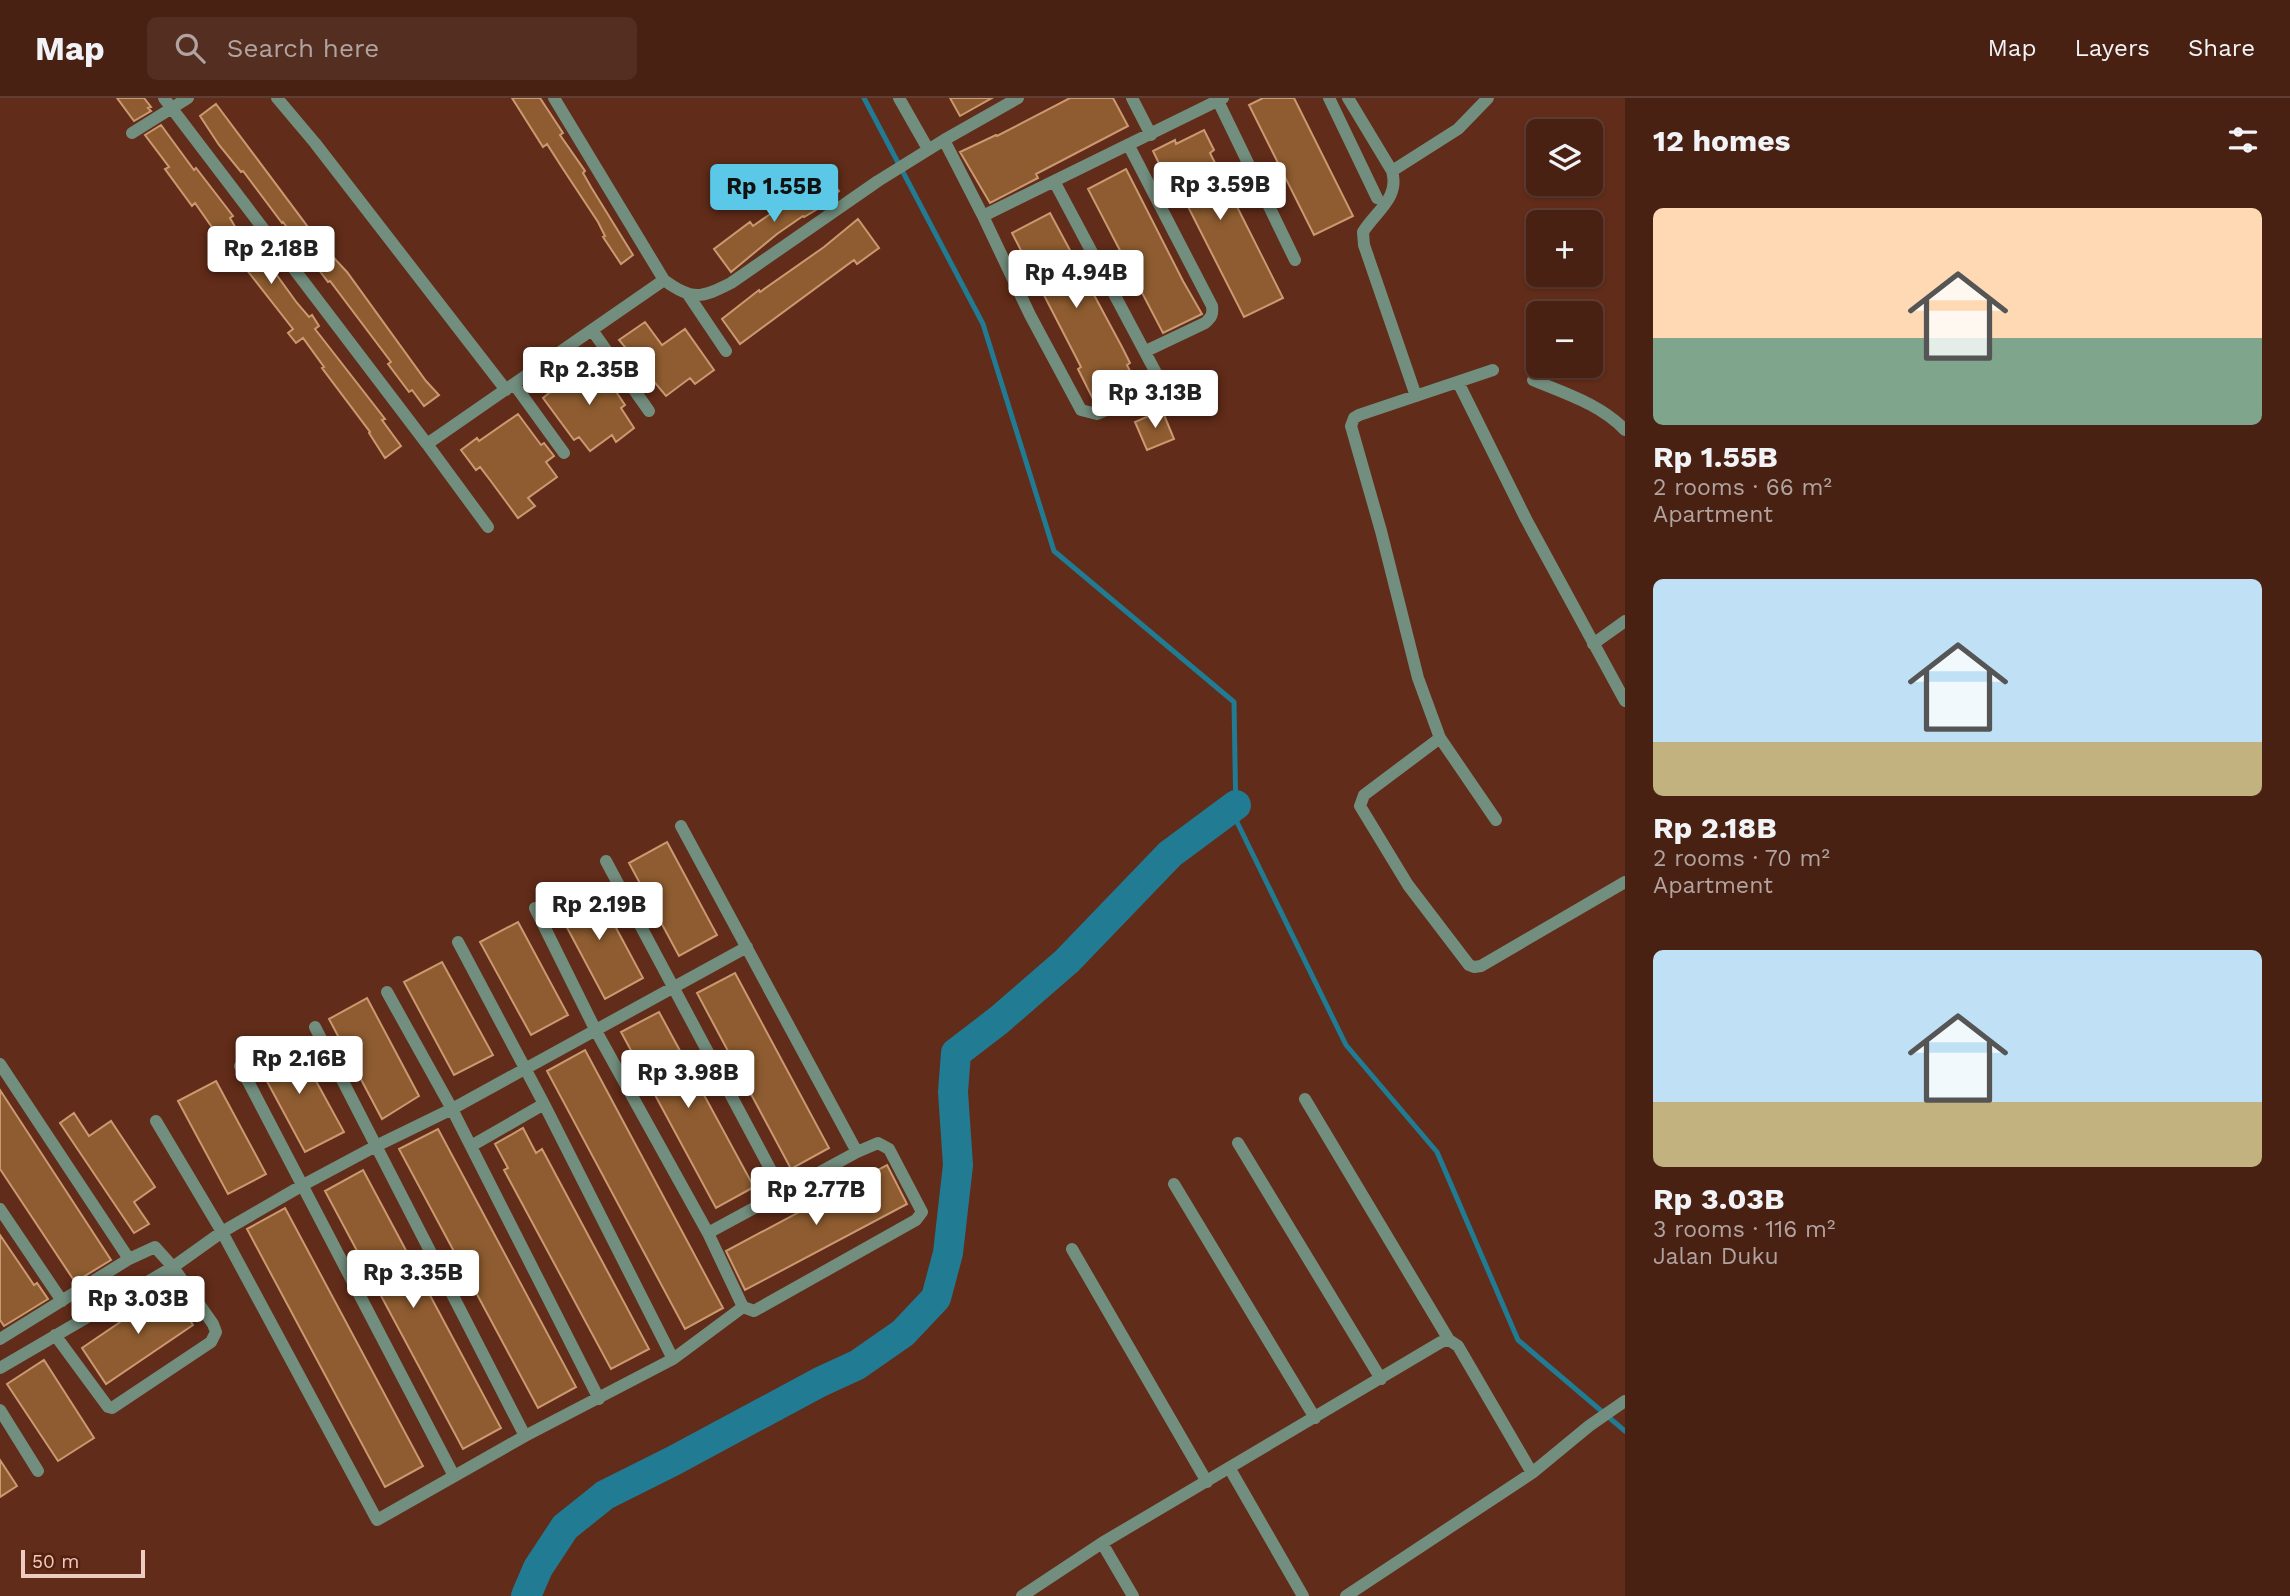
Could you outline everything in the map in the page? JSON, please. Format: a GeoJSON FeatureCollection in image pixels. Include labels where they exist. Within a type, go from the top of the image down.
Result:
{"type":"FeatureCollection","features":[{"type":"Feature","properties":{"kind":"street"},"geometry":{"type":"LineString","coordinates":[[164,98],[428,444],[488,527]]}},
{"type":"Feature","properties":{"kind":"street"},"geometry":{"type":"LineString","coordinates":[[132,133],[188,98]]}},
{"type":"Feature","properties":{"kind":"street"},"geometry":{"type":"LineString","coordinates":[[277,98],[315,143],[422,283],[565,453]]}},
{"type":"Feature","properties":{"kind":"street"},"geometry":{"type":"LineString","coordinates":[[554,98],[664,280],[689,296],[726,351]]}},
{"type":"Feature","properties":{"kind":"street"},"geometry":{"type":"LineString","coordinates":[[899,98],[928,149]]}},
{"type":"Feature","properties":{"kind":"street"},"geometry":{"type":"LineString","coordinates":[[689,296],[708,296],[731,284],[878,181],[1018,98]]}},
{"type":"Feature","properties":{"kind":"street"},"geometry":{"type":"LineString","coordinates":[[1132,98],[1151,135]]}},
{"type":"Feature","properties":{"kind":"street"},"geometry":{"type":"LineString","coordinates":[[1329,98],[1377,198]]}},
{"type":"Feature","properties":{"kind":"street"},"geometry":{"type":"LineString","coordinates":[[1348,98],[1392,170],[1394,192],[1363,232],[1364,245],[1416,396]]}},
{"type":"Feature","properties":{"kind":"street"},"geometry":{"type":"LineString","coordinates":[[1392,170],[1458,129],[1488,98]]}},
{"type":"Feature","properties":{"kind":"street"},"geometry":{"type":"LineString","coordinates":[[983,216],[1221,99],[1295,260]]}},
{"type":"Feature","properties":{"kind":"street"},"geometry":{"type":"LineString","coordinates":[[944,140],[1030,315],[1081,410],[1097,414],[1163,386],[1054,181]]}},
{"type":"Feature","properties":{"kind":"street"},"geometry":{"type":"LineString","coordinates":[[1129,146],[1213,312],[1213,316],[1205,323],[1146,351]]}},
{"type":"Feature","properties":{"kind":"street"},"geometry":{"type":"LineString","coordinates":[[428,444],[664,280]]}},
{"type":"Feature","properties":{"kind":"street"},"geometry":{"type":"LineString","coordinates":[[592,330],[649,411]]}},
{"type":"Feature","properties":{"kind":"street"},"geometry":{"type":"LineString","coordinates":[[1493,370],[1359,415],[1354,418],[1351,426],[1418,678],[1440,738],[1496,820]]}},
{"type":"Feature","properties":{"kind":"street"},"geometry":{"type":"LineString","coordinates":[[1533,380],[1590,404],[1606,413],[1625,430]]}},
{"type":"Feature","properties":{"kind":"street"},"geometry":{"type":"LineString","coordinates":[[1458,382],[1526,519],[1625,701]]}},
{"type":"Feature","properties":{"kind":"street"},"geometry":{"type":"LineString","coordinates":[[1593,643],[1625,621]]}},
{"type":"Feature","properties":{"kind":"street"},"geometry":{"type":"LineString","coordinates":[[1440,738],[1364,795],[1360,806],[1408,885],[1469,965],[1481,966],[1625,882]]}},
{"type":"Feature","properties":{"kind":"street"},"geometry":{"type":"LineString","coordinates":[[681,826],[857,1152]]}},
{"type":"Feature","properties":{"kind":"street"},"geometry":{"type":"LineString","coordinates":[[606,861],[783,1193]]}},
{"type":"Feature","properties":{"kind":"street"},"geometry":{"type":"LineString","coordinates":[[535,908],[596,1031],[708,1233],[743,1307],[754,1311],[920,1216],[920,1208],[889,1149],[878,1143],[708,1233]]}},
{"type":"Feature","properties":{"kind":"street"},"geometry":{"type":"LineString","coordinates":[[458,942],[544,1104],[673,1359]]}},
{"type":"Feature","properties":{"kind":"street"},"geometry":{"type":"LineString","coordinates":[[0,1368],[173,1267],[222,1232],[303,1185],[452,1109],[747,947]]}},
{"type":"Feature","properties":{"kind":"street"},"geometry":{"type":"LineString","coordinates":[[387,992],[452,1109],[599,1399]]}},
{"type":"Feature","properties":{"kind":"street"},"geometry":{"type":"LineString","coordinates":[[315,1027],[525,1436]]}},
{"type":"Feature","properties":{"kind":"street"},"geometry":{"type":"LineString","coordinates":[[0,1064],[129,1259]]}},
{"type":"Feature","properties":{"kind":"street"},"geometry":{"type":"LineString","coordinates":[[240,1066],[454,1476]]}},
{"type":"Feature","properties":{"kind":"street"},"geometry":{"type":"LineString","coordinates":[[1305,1099],[1449,1340],[1458,1346],[1532,1473]]}},
{"type":"Feature","properties":{"kind":"street"},"geometry":{"type":"LineString","coordinates":[[471,1146],[544,1104]]}},
{"type":"Feature","properties":{"kind":"street"},"geometry":{"type":"LineString","coordinates":[[156,1121],[222,1232],[377,1520],[525,1436],[673,1359],[743,1307]]}},
{"type":"Feature","properties":{"kind":"street"},"geometry":{"type":"LineString","coordinates":[[1238,1143],[1381,1379]]}},
{"type":"Feature","properties":{"kind":"street"},"geometry":{"type":"LineString","coordinates":[[1174,1184],[1315,1418]]}},
{"type":"Feature","properties":{"kind":"street"},"geometry":{"type":"LineString","coordinates":[[0,1209],[62,1301]]}},
{"type":"Feature","properties":{"kind":"street"},"geometry":{"type":"LineString","coordinates":[[0,1339],[129,1259],[155,1247],[173,1267],[213,1324],[215,1337],[112,1408],[108,1407],[55,1335]]}},
{"type":"Feature","properties":{"kind":"street"},"geometry":{"type":"LineString","coordinates":[[1072,1249],[1207,1482]]}},
{"type":"Feature","properties":{"kind":"street"},"geometry":{"type":"LineString","coordinates":[[1022,1596],[1102,1543],[1441,1342],[1449,1340]]}},
{"type":"Feature","properties":{"kind":"street"},"geometry":{"type":"LineString","coordinates":[[1346,1596],[1532,1473],[1589,1426],[1625,1401]]}},
{"type":"Feature","properties":{"kind":"street"},"geometry":{"type":"LineString","coordinates":[[0,1410],[38,1471]]}},
{"type":"Feature","properties":{"kind":"street"},"geometry":{"type":"LineString","coordinates":[[1230,1469],[1303,1596]]}},
{"type":"Feature","properties":{"kind":"street"},"geometry":{"type":"LineString","coordinates":[[1102,1543],[1133,1596]]}},
{"type":"Feature","properties":{"kind":"building"},"geometry":{"type":"Polygon","coordinates":[[[117,98],[144,98],[151,111],[134,121],[117,98]]]}},
{"type":"Feature","properties":{"kind":"building"},"geometry":{"type":"Polygon","coordinates":[[[512,98],[540,98],[563,133],[560,135],[585,171],[583,173],[591,187],[633,255],[621,264],[603,237],[605,236],[598,222],[547,144],[543,147],[512,98]]]}},
{"type":"Feature","properties":{"kind":"building"},"geometry":{"type":"Polygon","coordinates":[[[950,98],[992,98],[960,116],[950,98]]]}},
{"type":"Feature","properties":{"kind":"building"},"geometry":{"type":"Polygon","coordinates":[[[1070,98],[1113,98],[1128,126],[1036,174],[1038,178],[990,203],[960,152],[1070,98]]]}},
{"type":"Feature","properties":{"kind":"building"},"geometry":{"type":"Polygon","coordinates":[[[1263,98],[1294,98],[1353,216],[1314,235],[1249,105],[1263,98]]]}},
{"type":"Feature","properties":{"kind":"building"},"geometry":{"type":"Polygon","coordinates":[[[216,104],[439,395],[424,406],[412,390],[409,392],[388,364],[391,362],[330,281],[328,282],[243,171],[241,172],[219,145],[200,116],[216,104]]]}},
{"type":"Feature","properties":{"kind":"building"},"geometry":{"type":"Polygon","coordinates":[[[161,125],[233,216],[230,218],[237,230],[257,256],[265,266],[268,263],[309,317],[312,315],[319,326],[315,329],[385,419],[382,420],[401,446],[385,458],[370,432],[303,338],[296,343],[288,333],[293,329],[232,251],[230,253],[195,203],[192,206],[165,169],[169,167],[145,135],[161,125]]]}},
{"type":"Feature","properties":{"kind":"building"},"geometry":{"type":"Polygon","coordinates":[[[1204,130],[1214,150],[1210,153],[1283,298],[1244,317],[1170,171],[1164,174],[1153,151],[1175,140],[1176,144],[1204,130]]]}},
{"type":"Feature","properties":{"kind":"building"},"geometry":{"type":"Polygon","coordinates":[[[1126,169],[1202,314],[1163,333],[1088,189],[1126,169]]]}},
{"type":"Feature","properties":{"kind":"building"},"geometry":{"type":"Polygon","coordinates":[[[826,175],[839,191],[816,210],[777,234],[731,272],[714,249],[750,222],[753,226],[826,175]]]}},
{"type":"Feature","properties":{"kind":"building"},"geometry":{"type":"Polygon","coordinates":[[[1050,213],[1122,347],[1138,387],[1096,405],[1078,369],[1081,367],[1012,233],[1050,213]]]}},
{"type":"Feature","properties":{"kind":"building"},"geometry":{"type":"Polygon","coordinates":[[[858,219],[879,248],[857,264],[854,260],[740,344],[722,319],[759,290],[760,292],[824,247],[858,219]]]}},
{"type":"Feature","properties":{"kind":"building"},"geometry":{"type":"Polygon","coordinates":[[[645,322],[662,345],[685,329],[714,370],[695,384],[690,378],[666,396],[619,340],[645,322]]]}},
{"type":"Feature","properties":{"kind":"building"},"geometry":{"type":"Polygon","coordinates":[[[578,362],[584,370],[596,362],[625,405],[621,408],[634,428],[616,442],[612,435],[590,451],[579,437],[574,440],[543,398],[569,377],[565,371],[578,362]]]}},
{"type":"Feature","properties":{"kind":"building"},"geometry":{"type":"Polygon","coordinates":[[[1162,410],[1174,439],[1147,450],[1135,422],[1162,410]]]}},
{"type":"Feature","properties":{"kind":"building"},"geometry":{"type":"Polygon","coordinates":[[[518,414],[541,445],[544,443],[554,456],[546,462],[557,477],[528,498],[535,506],[518,518],[480,467],[476,470],[461,450],[518,414]]]}},
{"type":"Feature","properties":{"kind":"building"},"geometry":{"type":"Polygon","coordinates":[[[667,842],[717,935],[679,956],[629,863],[667,842]]]}},
{"type":"Feature","properties":{"kind":"building"},"geometry":{"type":"Polygon","coordinates":[[[593,885],[643,978],[605,999],[555,905],[593,885]]]}},
{"type":"Feature","properties":{"kind":"building"},"geometry":{"type":"Polygon","coordinates":[[[518,922],[568,1015],[531,1035],[480,942],[518,922]]]}},
{"type":"Feature","properties":{"kind":"building"},"geometry":{"type":"Polygon","coordinates":[[[442,962],[493,1055],[454,1075],[404,982],[442,962]]]}},
{"type":"Feature","properties":{"kind":"building"},"geometry":{"type":"Polygon","coordinates":[[[735,973],[829,1148],[791,1169],[697,993],[735,973]]]}},
{"type":"Feature","properties":{"kind":"building"},"geometry":{"type":"Polygon","coordinates":[[[367,998],[419,1096],[382,1119],[329,1019],[367,998]]]}},
{"type":"Feature","properties":{"kind":"building"},"geometry":{"type":"Polygon","coordinates":[[[659,1012],[754,1187],[716,1208],[621,1032],[659,1012]]]}},
{"type":"Feature","properties":{"kind":"building"},"geometry":{"type":"Polygon","coordinates":[[[293,1039],[344,1132],[305,1152],[255,1059],[293,1039]]]}},
{"type":"Feature","properties":{"kind":"building"},"geometry":{"type":"Polygon","coordinates":[[[585,1050],[723,1308],[685,1329],[547,1071],[585,1050]]]}},
{"type":"Feature","properties":{"kind":"building"},"geometry":{"type":"Polygon","coordinates":[[[216,1081],[266,1174],[228,1194],[178,1101],[216,1081]]]}},
{"type":"Feature","properties":{"kind":"building"},"geometry":{"type":"Polygon","coordinates":[[[0,1090],[111,1260],[75,1282],[0,1169],[0,1090]]]}},
{"type":"Feature","properties":{"kind":"building"},"geometry":{"type":"Polygon","coordinates":[[[74,1113],[89,1136],[111,1121],[155,1187],[134,1202],[149,1224],[134,1233],[60,1123],[74,1113]]]}},
{"type":"Feature","properties":{"kind":"building"},"geometry":{"type":"Polygon","coordinates":[[[523,1128],[536,1153],[542,1149],[649,1349],[611,1369],[504,1170],[508,1168],[495,1144],[523,1128]]]}},
{"type":"Feature","properties":{"kind":"building"},"geometry":{"type":"Polygon","coordinates":[[[438,1129],[576,1387],[538,1408],[399,1149],[438,1129]]]}},
{"type":"Feature","properties":{"kind":"building"},"geometry":{"type":"Polygon","coordinates":[[[887,1165],[907,1204],[745,1290],[726,1251],[887,1165]]]}},
{"type":"Feature","properties":{"kind":"building"},"geometry":{"type":"Polygon","coordinates":[[[363,1170],[501,1428],[463,1449],[325,1191],[363,1170]]]}},
{"type":"Feature","properties":{"kind":"building"},"geometry":{"type":"Polygon","coordinates":[[[285,1208],[423,1466],[385,1487],[247,1229],[285,1208]]]}},
{"type":"Feature","properties":{"kind":"building"},"geometry":{"type":"Polygon","coordinates":[[[0,1235],[34,1285],[37,1283],[48,1299],[4,1326],[0,1320],[0,1235]]]}},
{"type":"Feature","properties":{"kind":"building"},"geometry":{"type":"Polygon","coordinates":[[[169,1289],[193,1325],[106,1384],[82,1348],[169,1289]]]}},
{"type":"Feature","properties":{"kind":"building"},"geometry":{"type":"Polygon","coordinates":[[[44,1360],[94,1438],[58,1461],[7,1384],[44,1360]]]}},
{"type":"Feature","properties":{"kind":"building"},"geometry":{"type":"Polygon","coordinates":[[[0,1460],[17,1486],[0,1497],[0,1460]]]}},
{"type":"Feature","properties":{"kind":"waterway"},"geometry":{"type":"LineString","coordinates":[[864,98],[983,324],[1054,551],[1234,702],[1236,820],[1346,1045],[1437,1152],[1518,1340],[1625,1431]]}},
{"type":"Feature","properties":{"kind":"waterway"},"geometry":{"type":"LineString","coordinates":[[526,1596],[538,1568],[565,1527],[605,1495],[857,1365],[903,1333],[936,1298],[948,1253],[958,1165],[953,1092],[956,1053],[1067,961],[1170,854],[1236,805]]}}]}
